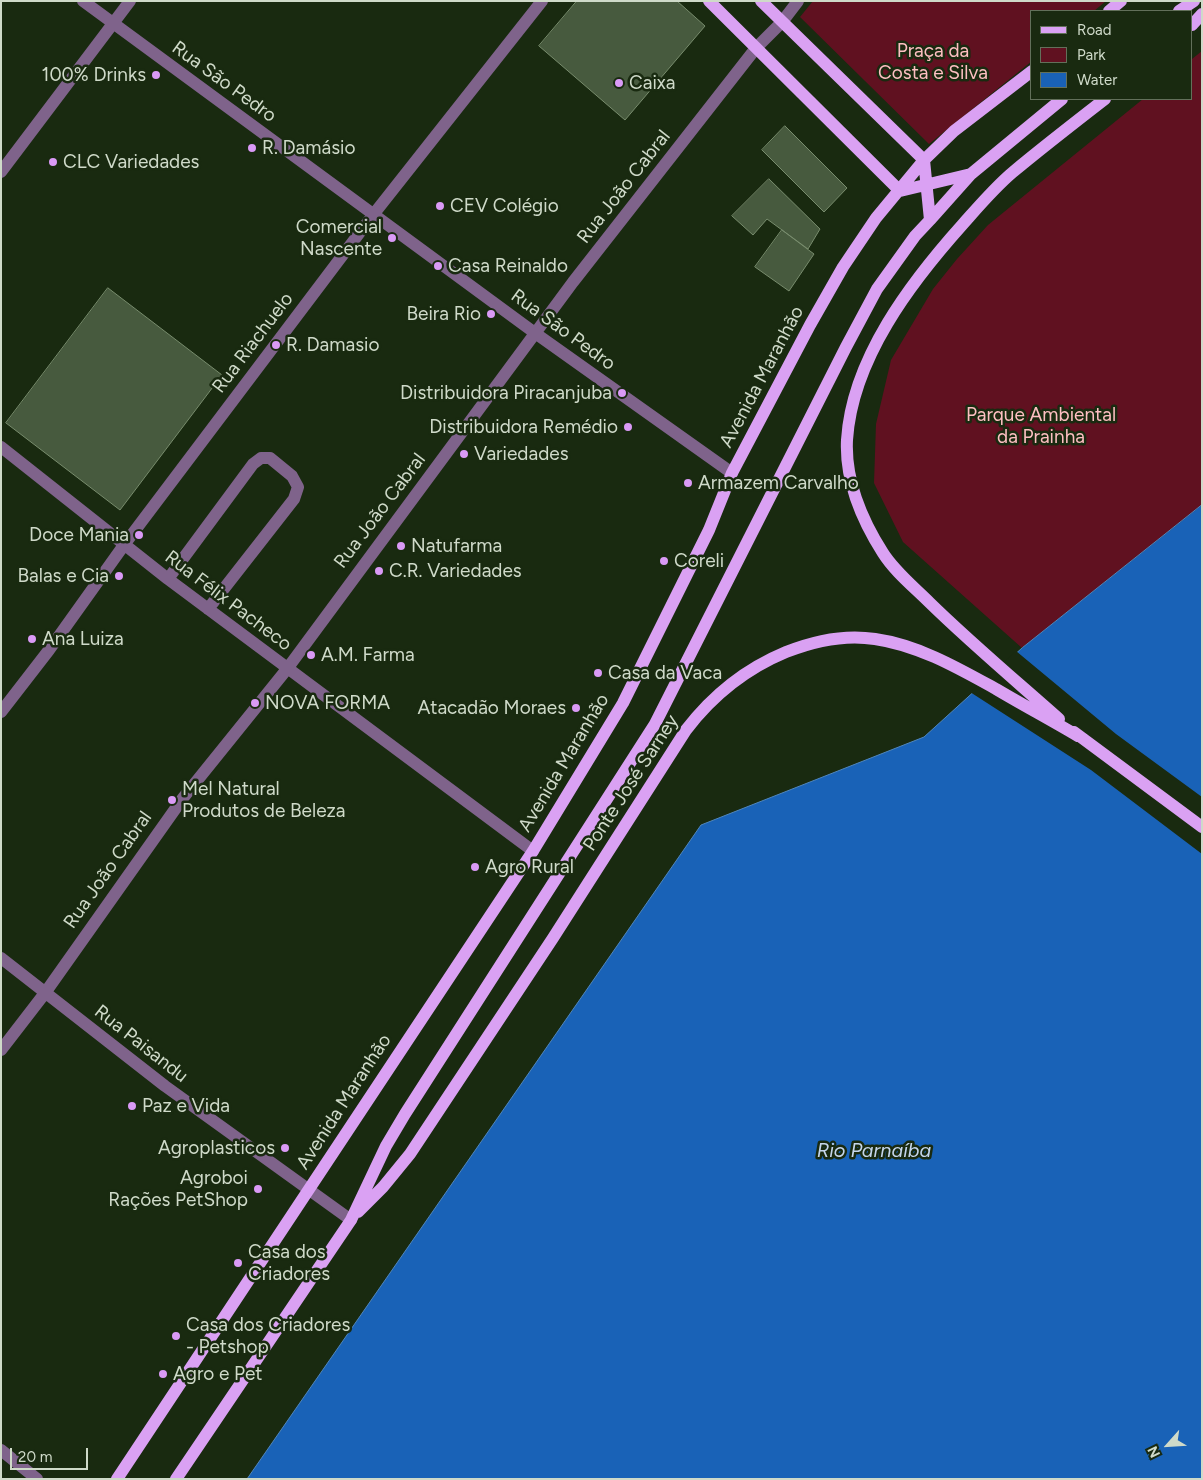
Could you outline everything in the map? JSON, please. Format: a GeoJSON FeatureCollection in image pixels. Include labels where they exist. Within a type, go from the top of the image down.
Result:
{"type":"FeatureCollection","features":[{"type":"Feature","properties":{"kind":"main road"},"geometry":{"type":"LineString","coordinates":[[709,1],[900,190],[971,174]]}},
{"type":"Feature","properties":{"kind":"main road"},"geometry":{"type":"LineString","coordinates":[[760,1],[924,160],[930,220]]}},
{"type":"Feature","properties":{"kind":"main road"},"geometry":{"type":"LineString","coordinates":[[1109,10],[1121,1]]}},
{"type":"Feature","properties":{"kind":"main road"},"geometry":{"type":"LineString","coordinates":[[1180,10],[1194,1]]}},
{"type":"Feature","properties":{"kind":"main road"},"geometry":{"type":"LineString","coordinates":[[1193,24],[1202,14]]}},
{"type":"Feature","properties":{"kind":"main road","name":"Avenida Maranhão"},"geometry":{"type":"LineString","coordinates":[[116,1479],[533,851],[623,703],[709,530],[732,473],[810,325],[843,267],[876,218],[924,160],[954,131],[1030,73]]}},
{"type":"Feature","properties":{"kind":"main road"},"geometry":{"type":"LineString","coordinates":[[176,1479],[351,1220],[386,1146],[405,1114],[656,724],[877,289],[915,236],[971,174],[1061,100]]}},
{"type":"Feature","properties":{"kind":"main road","name":"Ponte José Sarney"},"geometry":{"type":"LineString","coordinates":[[1103,100],[1012,173],[978,207],[918,276],[878,340],[857,390],[850,417],[847,441],[849,465],[857,504],[868,527],[884,555],[908,581],[956,628],[1078,736],[1202,827]]}},
{"type":"Feature","properties":{"kind":"main road","name":"Ponte José Sarney"},"geometry":{"type":"LineString","coordinates":[[351,1220],[410,1154],[554,938],[686,730],[702,708],[748,671],[774,657],[807,644],[843,638],[874,639],[907,646],[937,658],[1078,736]]}},
{"type":"Feature","properties":{"kind":"street","name":"Rua São Pedro"},"geometry":{"type":"LineString","coordinates":[[83,1],[535,333],[732,473]]}},
{"type":"Feature","properties":{"kind":"street"},"geometry":{"type":"LineString","coordinates":[[1,172],[130,1]]}},
{"type":"Feature","properties":{"kind":"street","name":"Rua Riachuelo"},"geometry":{"type":"LineString","coordinates":[[1,712],[49,650],[124,545],[373,215],[542,1]]}},
{"type":"Feature","properties":{"kind":"street","name":"Rua João Cabral"},"geometry":{"type":"LineString","coordinates":[[1,1050],[45,993],[183,798],[287,669],[579,274],[756,48],[782,22],[798,1]]}},
{"type":"Feature","properties":{"kind":"street","name":"Rua Félix Pacheco"},"geometry":{"type":"LineString","coordinates":[[1,447],[168,579],[533,851]]}},
{"type":"Feature","properties":{"kind":"street"},"geometry":{"type":"LineString","coordinates":[[168,579],[252,464],[261,458],[270,458],[292,476],[298,487],[294,499],[208,609]]}},
{"type":"Feature","properties":{"kind":"street","name":"Rua Paisandu"},"geometry":{"type":"LineString","coordinates":[[1,958],[165,1086],[351,1220]]}},
{"type":"Feature","properties":{"kind":"street"},"geometry":{"type":"LineString","coordinates":[[1,1450],[36,1479]]}},
{"type":"Feature","properties":{"kind":"green space","name":"Praça da Costa e Silva"},"geometry":{"type":"Polygon","coordinates":[[[813,1],[1106,1],[1095,10],[1030,10],[1030,63],[929,144],[800,17],[813,1]]]}},
{"type":"Feature","properties":{"kind":"green space","name":"Parque Ambiental da Prainha"},"geometry":{"type":"Polygon","coordinates":[[[1202,51],[1202,505],[1022,648],[903,542],[874,483],[876,424],[891,360],[933,289],[988,225],[1142,100],[1193,100],[1193,58],[1202,51]]]}},
{"type":"Feature","properties":{"kind":"water","name":"Rio Parnaíba"},"geometry":{"type":"Polygon","coordinates":[[[1202,505],[1202,1479],[247,1479],[701,825],[924,737],[1022,648],[1202,505]]]}},
{"type":"Feature","properties":{"kind":"pier"},"geometry":{"type":"Polygon","coordinates":[[[1016,651],[1116,734],[1202,797],[1202,854],[1091,770],[970,692],[1016,651]]]}},
{"type":"Feature","properties":{"kind":"building","name":"Caixa"},"geometry":{"type":"Polygon","coordinates":[[[577,1],[677,1],[705,26],[625,120],[539,46],[577,1]]]}},
{"type":"Feature","properties":{"kind":"building"},"geometry":{"type":"Polygon","coordinates":[[[785,126],[847,188],[824,212],[762,150],[785,126]]]}},
{"type":"Feature","properties":{"kind":"building"},"geometry":{"type":"Polygon","coordinates":[[[769,179],[820,229],[808,249],[767,219],[753,235],[732,216],[769,179]]]}},
{"type":"Feature","properties":{"kind":"building"},"geometry":{"type":"Polygon","coordinates":[[[782,230],[814,254],[789,291],[755,267],[782,230]]]}},
{"type":"Feature","properties":{"kind":"building"},"geometry":{"type":"Polygon","coordinates":[[[108,288],[222,375],[120,510],[6,423],[108,288]]]}},
{"type":"Feature","properties":{"kind":"place","name":"100% Drinks"},"geometry":{"type":"Point","coordinates":[156,75]}},
{"type":"Feature","properties":{"kind":"place","name":"Caixa"},"geometry":{"type":"Point","coordinates":[619,83]}},
{"type":"Feature","properties":{"kind":"place","name":"R. Damásio"},"geometry":{"type":"Point","coordinates":[252,148]}},
{"type":"Feature","properties":{"kind":"place","name":"CLC Variedades"},"geometry":{"type":"Point","coordinates":[53,162]}},
{"type":"Feature","properties":{"kind":"place","name":"CEV Colégio"},"geometry":{"type":"Point","coordinates":[440,206]}},
{"type":"Feature","properties":{"kind":"place","name":"Comercial Nascente"},"geometry":{"type":"Point","coordinates":[392,238]}},
{"type":"Feature","properties":{"kind":"place","name":"Casa Reinaldo"},"geometry":{"type":"Point","coordinates":[438,266]}},
{"type":"Feature","properties":{"kind":"place","name":"Beira Rio"},"geometry":{"type":"Point","coordinates":[491,314]}},
{"type":"Feature","properties":{"kind":"place","name":"R. Damasio"},"geometry":{"type":"Point","coordinates":[276,345]}},
{"type":"Feature","properties":{"kind":"place","name":"Distribuidora Piracanjuba"},"geometry":{"type":"Point","coordinates":[622,393]}},
{"type":"Feature","properties":{"kind":"place","name":"Distribuidora Remédio"},"geometry":{"type":"Point","coordinates":[628,427]}},
{"type":"Feature","properties":{"kind":"place","name":"Variedades"},"geometry":{"type":"Point","coordinates":[464,454]}},
{"type":"Feature","properties":{"kind":"place","name":"Armazem Carvalho"},"geometry":{"type":"Point","coordinates":[688,483]}},
{"type":"Feature","properties":{"kind":"place","name":"Doce Mania"},"geometry":{"type":"Point","coordinates":[139,535]}},
{"type":"Feature","properties":{"kind":"place","name":"Natufarma"},"geometry":{"type":"Point","coordinates":[401,546]}},
{"type":"Feature","properties":{"kind":"place","name":"Coreli"},"geometry":{"type":"Point","coordinates":[664,561]}},
{"type":"Feature","properties":{"kind":"place","name":"C.R. Variedades"},"geometry":{"type":"Point","coordinates":[379,571]}},
{"type":"Feature","properties":{"kind":"place","name":"Balas e Cia"},"geometry":{"type":"Point","coordinates":[119,576]}},
{"type":"Feature","properties":{"kind":"place","name":"Ana Luiza"},"geometry":{"type":"Point","coordinates":[32,639]}},
{"type":"Feature","properties":{"kind":"place","name":"A.M. Farma"},"geometry":{"type":"Point","coordinates":[311,655]}},
{"type":"Feature","properties":{"kind":"place","name":"Casa da Vaca"},"geometry":{"type":"Point","coordinates":[598,673]}},
{"type":"Feature","properties":{"kind":"place","name":"NOVA FORMA"},"geometry":{"type":"Point","coordinates":[255,703]}},
{"type":"Feature","properties":{"kind":"place","name":"Atacadão Moraes"},"geometry":{"type":"Point","coordinates":[576,708]}},
{"type":"Feature","properties":{"kind":"place","name":"Mel Natural Produtos de Beleza"},"geometry":{"type":"Point","coordinates":[172,800]}},
{"type":"Feature","properties":{"kind":"place","name":"Agro Rural"},"geometry":{"type":"Point","coordinates":[475,867]}},
{"type":"Feature","properties":{"kind":"place","name":"Paz e Vida"},"geometry":{"type":"Point","coordinates":[132,1106]}},
{"type":"Feature","properties":{"kind":"place","name":"Agroplasticos"},"geometry":{"type":"Point","coordinates":[285,1148]}},
{"type":"Feature","properties":{"kind":"place","name":"Agroboi Rações PetShop"},"geometry":{"type":"Point","coordinates":[258,1189]}},
{"type":"Feature","properties":{"kind":"place","name":"Casa dos Criadores"},"geometry":{"type":"Point","coordinates":[238,1263]}},
{"type":"Feature","properties":{"kind":"place","name":"Casa dos Criadores - Petshop"},"geometry":{"type":"Point","coordinates":[176,1336]}},
{"type":"Feature","properties":{"kind":"place","name":"Agro e Pet"},"geometry":{"type":"Point","coordinates":[163,1374]}}]}
